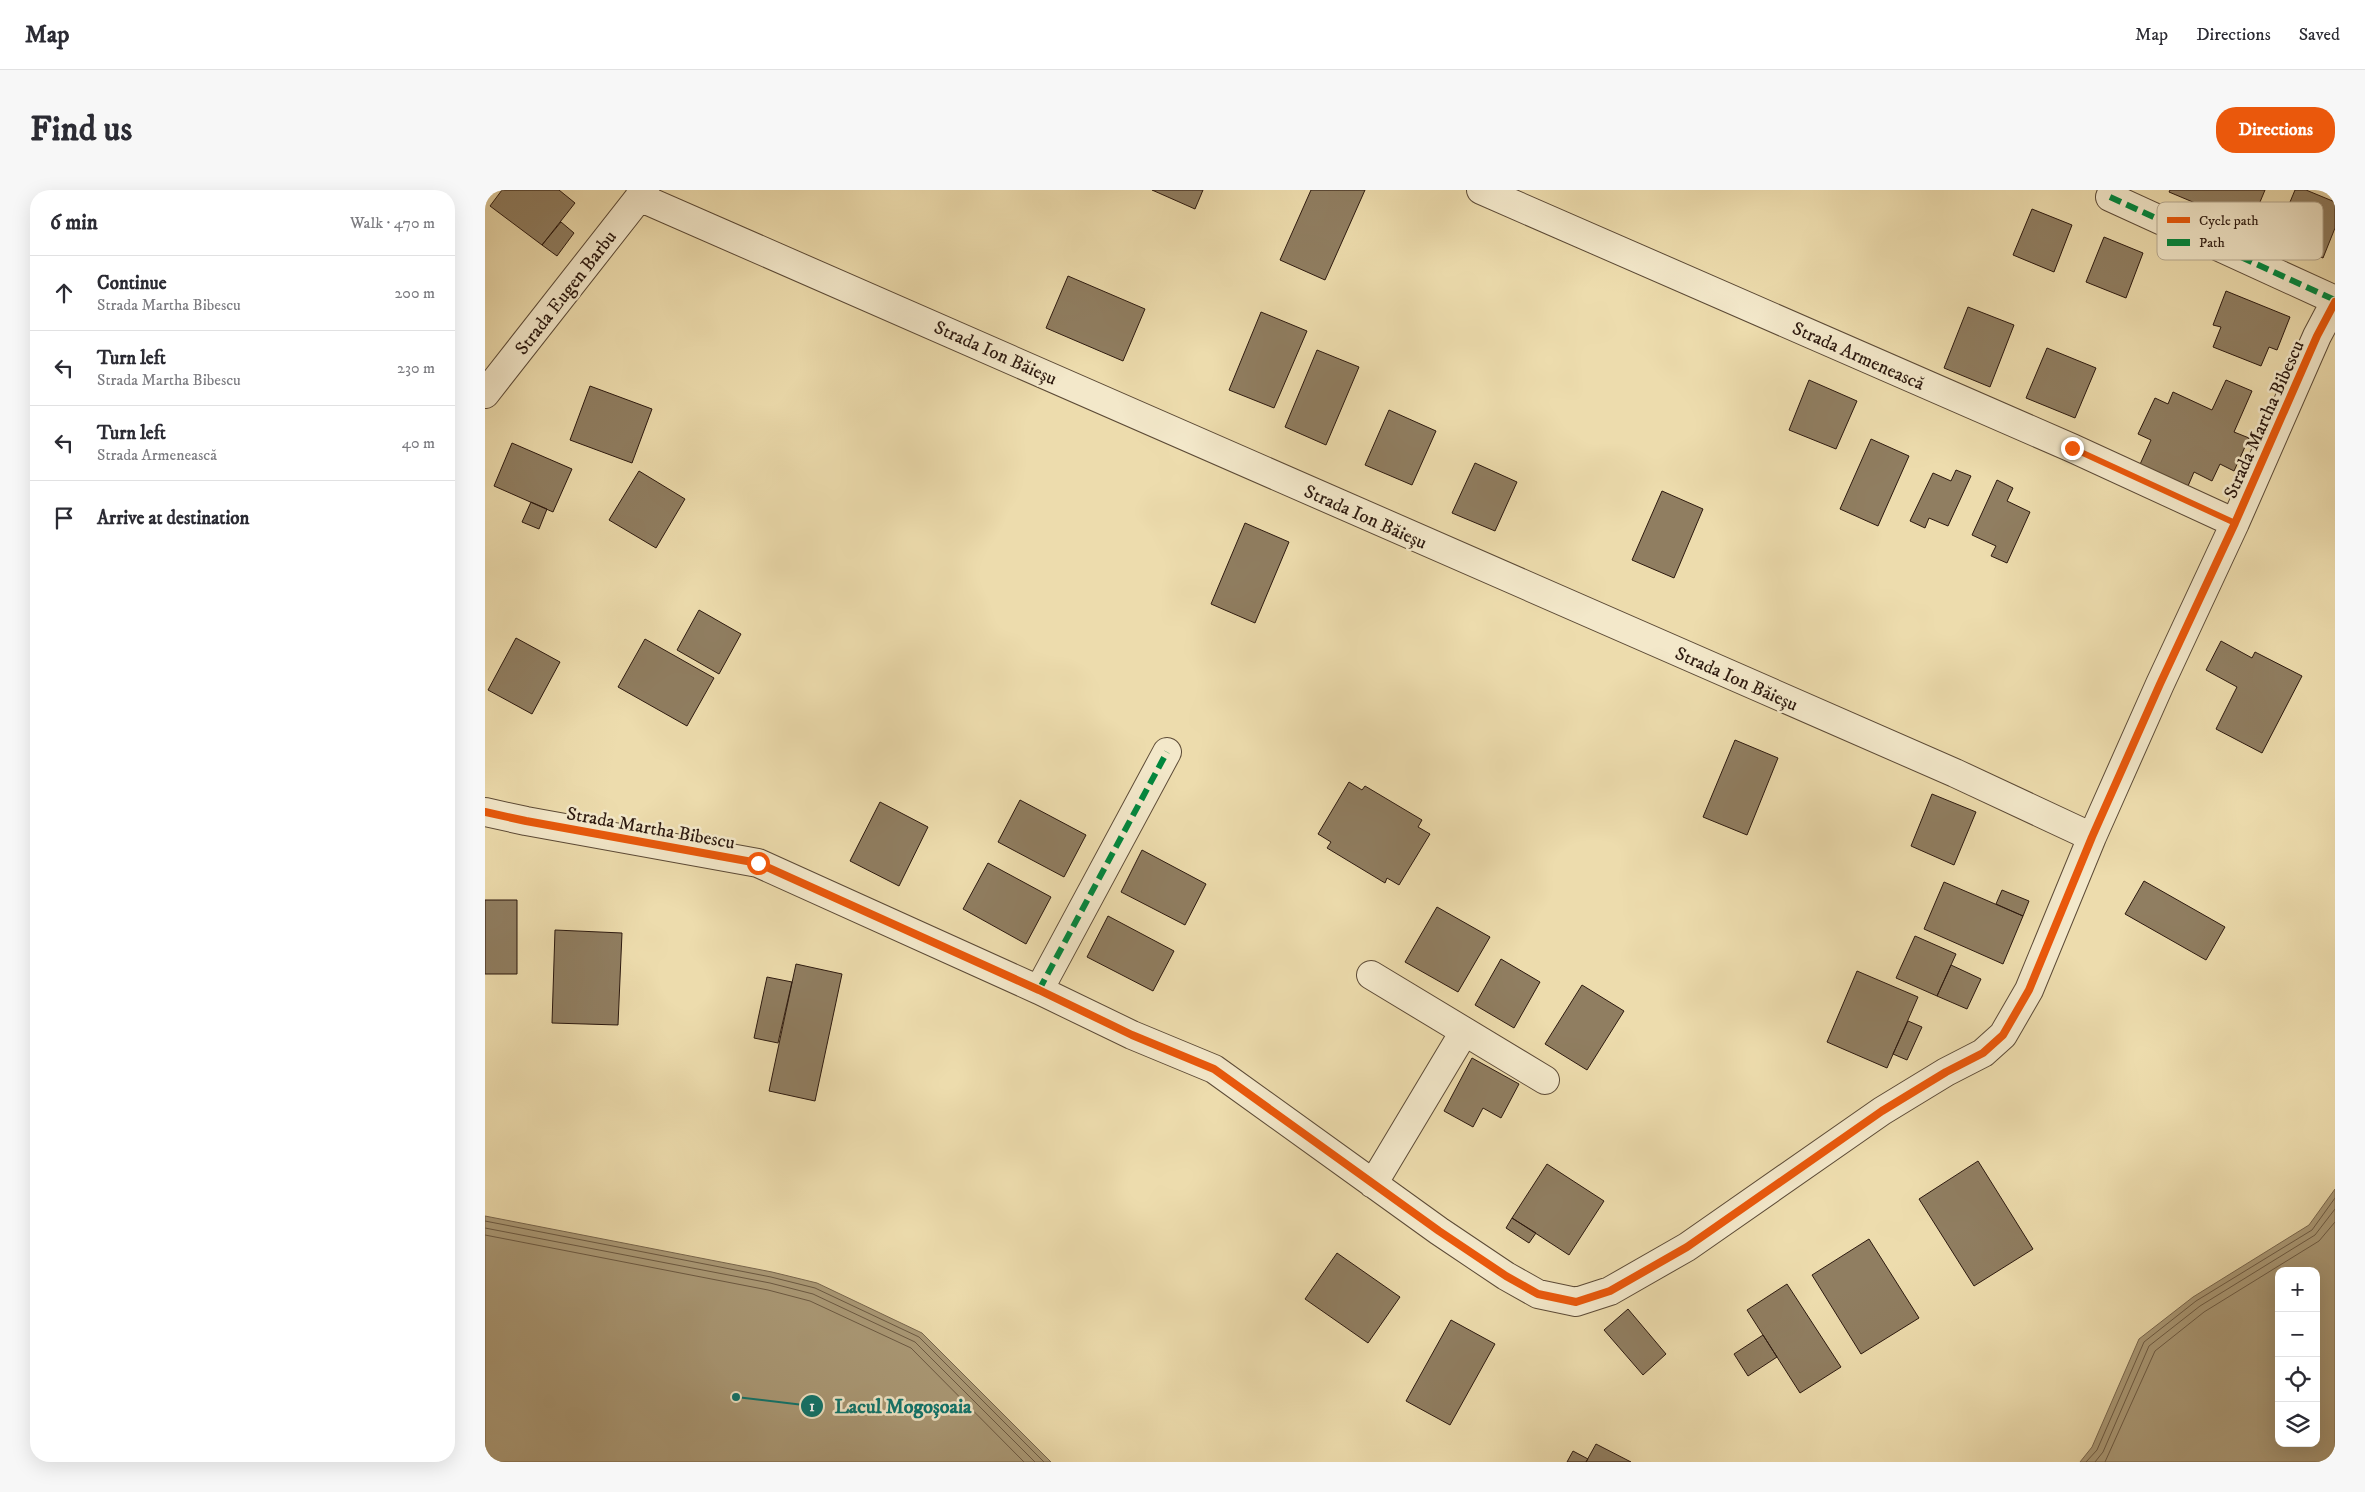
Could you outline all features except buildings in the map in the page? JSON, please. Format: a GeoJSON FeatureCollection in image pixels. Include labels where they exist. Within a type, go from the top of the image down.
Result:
{"type":"FeatureCollection","features":[{"type":"Feature","properties":{"kind":"street","name":"Strada Armenească"},"geometry":{"type":"LineString","coordinates":[[1481,190],[2072,448],[2235,523]]}},
{"type":"Feature","properties":{"kind":"street","name":"Strada Eugen Barbu"},"geometry":{"type":"LineString","coordinates":[[485,394],[642,194]]}},
{"type":"Feature","properties":{"kind":"street","name":"Strada Ion Băieșu"},"geometry":{"type":"LineString","coordinates":[[642,194],[1946,769],[2092,837]]}},
{"type":"Feature","properties":{"kind":"street"},"geometry":{"type":"LineString","coordinates":[[2110,197],[2157,219]]}},
{"type":"Feature","properties":{"kind":"street"},"geometry":{"type":"LineString","coordinates":[[2246,260],[2335,301]]}},
{"type":"Feature","properties":{"kind":"street","name":"Strada Martha Bibescu"},"geometry":{"type":"LineString","coordinates":[[485,812],[758,863],[1039,990],[1132,1035],[1214,1069],[1373,1184],[1506,1276],[1537,1294],[1576,1302],[1609,1291],[1687,1247],[1882,1111],[1946,1072],[1983,1053],[2003,1035],[2029,990],[2092,837],[2160,684],[2235,523],[2317,336],[2335,301]]}},
{"type":"Feature","properties":{"kind":"street"},"geometry":{"type":"LineString","coordinates":[[1039,990],[1167,752]]}},
{"type":"Feature","properties":{"kind":"street"},"geometry":{"type":"LineString","coordinates":[[1371,975],[1545,1080]]}},
{"type":"Feature","properties":{"kind":"street"},"geometry":{"type":"LineString","coordinates":[[1373,1184],[1464,1032]]}},
{"type":"Feature","properties":{"kind":"water"},"geometry":{"type":"Polygon","coordinates":[[[2335,1189],[2335,1462],[2080,1462],[2092,1447],[2139,1339],[2193,1297],[2309,1225],[2335,1189]]]}},
{"type":"Feature","properties":{"kind":"water"},"geometry":{"type":"Polygon","coordinates":[[[485,1216],[772,1272],[817,1283],[922,1333],[1051,1462],[485,1462],[485,1216]]]}},
{"type":"Feature","properties":{"kind":"marked path"},"geometry":{"type":"LineString","coordinates":[[2110,197],[2157,219]]}},
{"type":"Feature","properties":{"kind":"marked path"},"geometry":{"type":"LineString","coordinates":[[2248,260],[2335,300]]}},
{"type":"Feature","properties":{"kind":"marked path"},"geometry":{"type":"LineString","coordinates":[[1039,990],[1167,752]]}},
{"type":"Feature","properties":{"kind":"cycle path"},"geometry":{"type":"LineString","coordinates":[[485,812],[758,863],[1039,990],[1132,1035],[1214,1069],[1439,1231],[1506,1276],[1538,1294],[1576,1302],[1610,1291],[1687,1247],[1882,1111],[1946,1072],[1983,1053],[2003,1035],[2029,990],[2092,837],[2160,684],[2235,523],[2317,336],[2335,302]]}},
{"type":"Feature","properties":{"kind":"place","name":"Lacul Mogoșoaia"},"geometry":{"type":"Point","coordinates":[736,1397]}},
{"type":"Feature","properties":{"kind":"route"},"geometry":{"type":"LineString","coordinates":[[758,863],[1039,990],[1132,1035],[1214,1069],[1439,1231],[1506,1276],[1537,1294],[1576,1302],[1609,1291],[1687,1247],[1882,1111],[1946,1072],[1983,1053],[2003,1035],[2013,1018],[2029,990],[2092,837],[2160,684],[2235,523],[2072,448]]}}]}
